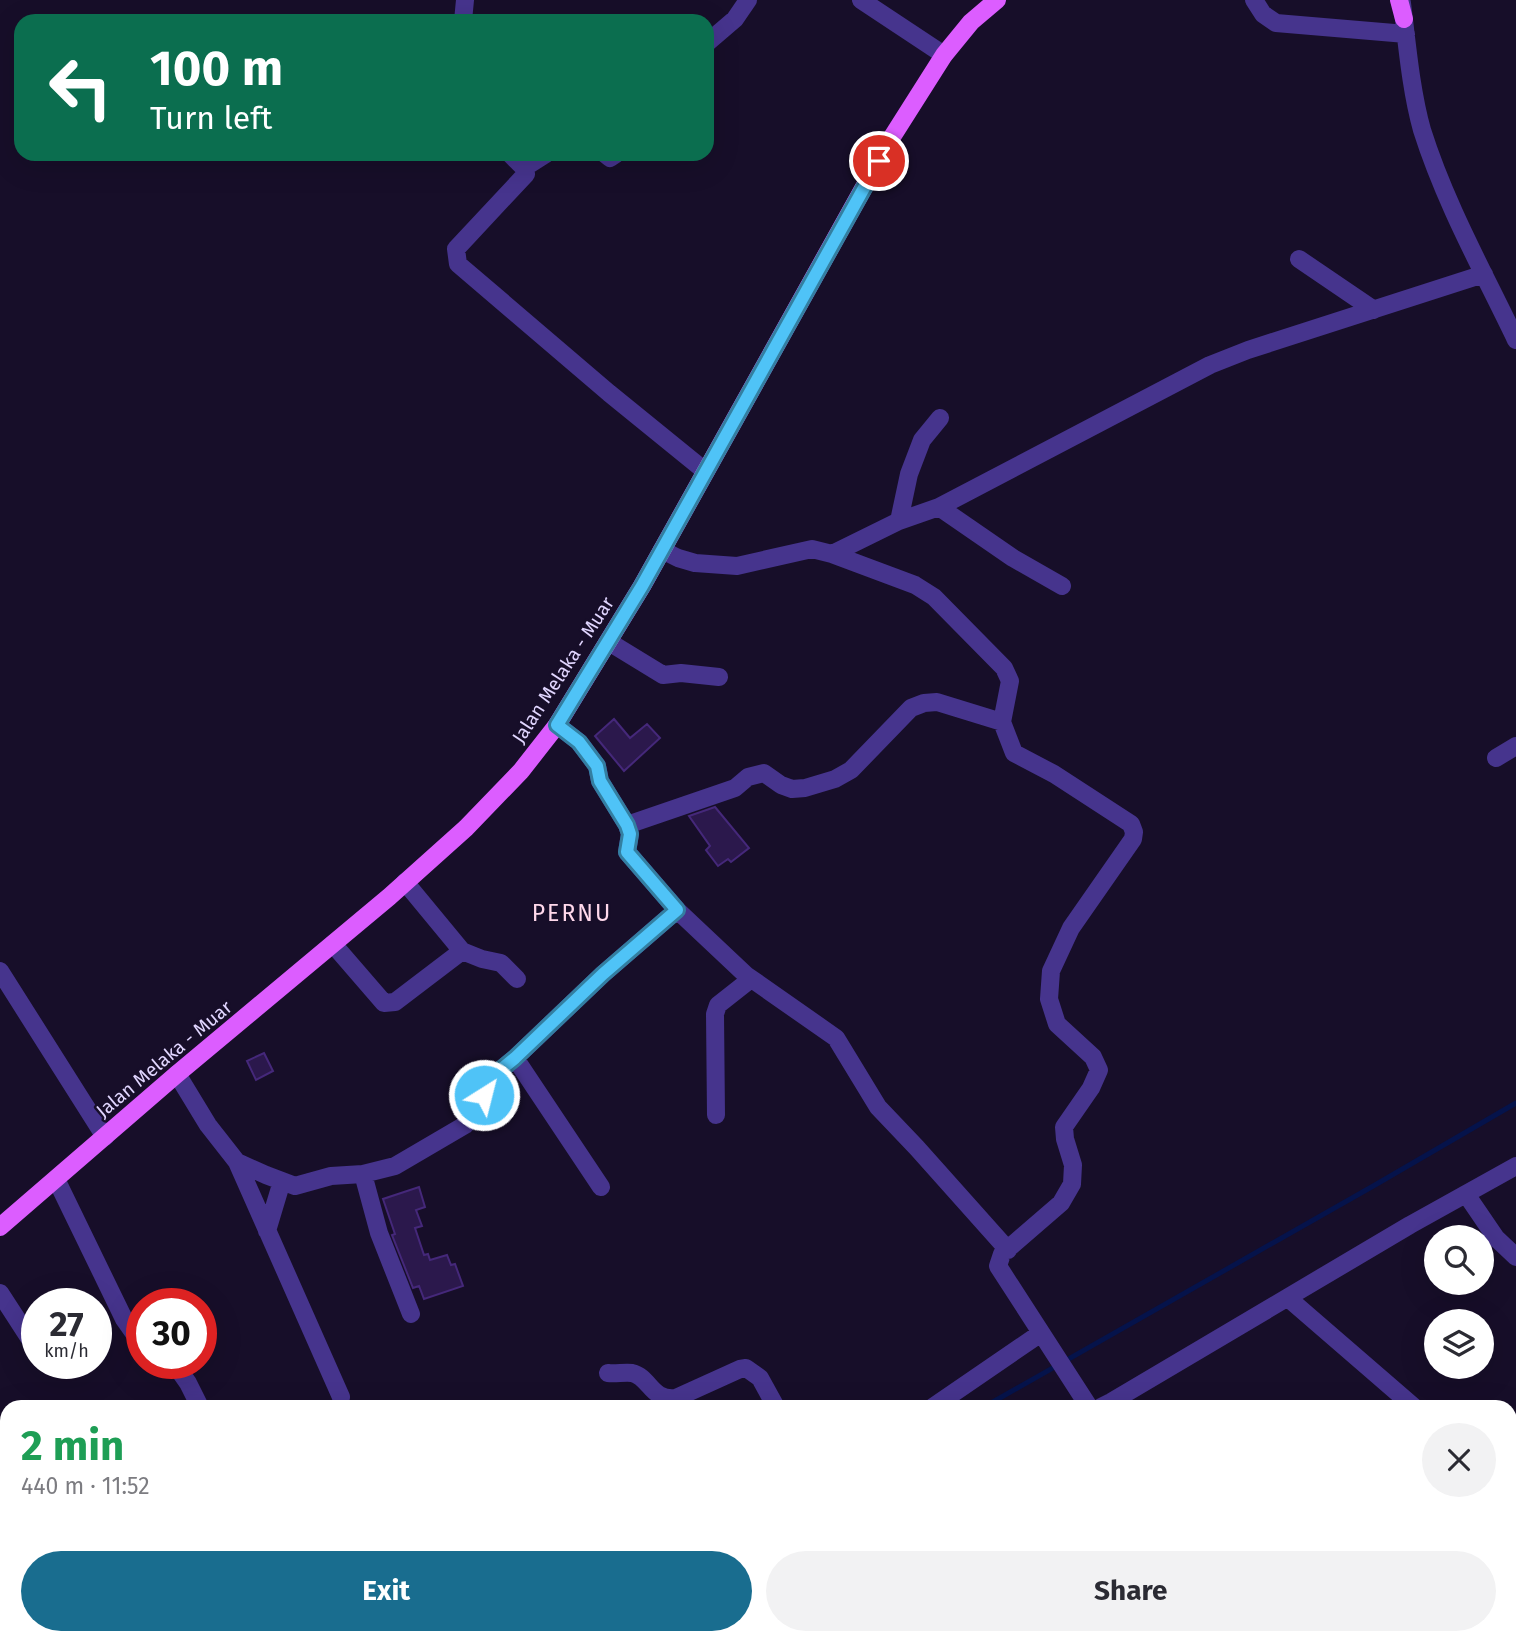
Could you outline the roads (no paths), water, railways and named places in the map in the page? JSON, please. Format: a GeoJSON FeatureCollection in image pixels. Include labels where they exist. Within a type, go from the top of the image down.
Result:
{"type":"FeatureCollection","features":[{"type":"Feature","properties":{"kind":"main road","name":"Jalan Melaka - Muar"},"geometry":{"type":"LineString","coordinates":[[0,1227],[405,883],[466,828],[521,771],[568,733],[623,651],[662,550],[892,137],[944,55],[971,22],[997,0]]}},
{"type":"Feature","properties":{"kind":"main road"},"geometry":{"type":"LineString","coordinates":[[1401,0],[1405,27]]}},
{"type":"Feature","properties":{"kind":"street"},"geometry":{"type":"LineString","coordinates":[[714,38],[735,19],[748,0]]}},
{"type":"Feature","properties":{"kind":"street"},"geometry":{"type":"LineString","coordinates":[[861,0],[944,55]]}},
{"type":"Feature","properties":{"kind":"street"},"geometry":{"type":"LineString","coordinates":[[1254,0],[1263,14],[1276,23],[1405,27],[1409,64],[1422,128],[1442,186],[1516,340]]}},
{"type":"Feature","properties":{"kind":"street"},"geometry":{"type":"LineString","coordinates":[[517,161],[526,174],[456,249],[458,264],[705,471]]}},
{"type":"Feature","properties":{"kind":"street"},"geometry":{"type":"LineString","coordinates":[[524,169],[536,161]]}},
{"type":"Feature","properties":{"kind":"street"},"geometry":{"type":"LineString","coordinates":[[1298,259],[1374,310]]}},
{"type":"Feature","properties":{"kind":"street"},"geometry":{"type":"LineString","coordinates":[[832,554],[899,521],[939,507],[1210,365],[1248,350],[1484,274]]}},
{"type":"Feature","properties":{"kind":"street"},"geometry":{"type":"LineString","coordinates":[[899,521],[909,474],[922,440],[940,418]]}},
{"type":"Feature","properties":{"kind":"street"},"geometry":{"type":"LineString","coordinates":[[939,507],[1013,558],[1062,586]]}},
{"type":"Feature","properties":{"kind":"street"},"geometry":{"type":"LineString","coordinates":[[662,550],[695,563],[737,566],[812,549],[915,585],[934,597],[1004,668],[1010,681],[1002,722],[1014,752],[1054,774],[1131,824],[1133,839],[1071,928],[1051,971],[1049,999],[1057,1024],[1093,1057],[1099,1069],[1091,1088],[1064,1127],[1073,1165],[1072,1184],[1061,1203],[1002,1254],[998,1266],[1084,1400]]}},
{"type":"Feature","properties":{"kind":"street"},"geometry":{"type":"LineString","coordinates":[[623,651],[663,675],[681,673],[719,677]]}},
{"type":"Feature","properties":{"kind":"street"},"geometry":{"type":"LineString","coordinates":[[627,825],[735,788],[748,778],[764,773],[792,789],[835,779],[851,770],[911,708],[924,703],[937,702],[1002,722]]}},
{"type":"Feature","properties":{"kind":"street"},"geometry":{"type":"LineString","coordinates":[[568,733],[597,766],[600,781],[627,825],[630,834],[627,852],[677,910],[751,979],[836,1038],[878,1107],[1008,1250]]}},
{"type":"Feature","properties":{"kind":"street"},"geometry":{"type":"LineString","coordinates":[[1496,758],[1516,746]]}},
{"type":"Feature","properties":{"kind":"street"},"geometry":{"type":"LineString","coordinates":[[405,883],[461,951],[501,963],[517,979]]}},
{"type":"Feature","properties":{"kind":"street"},"geometry":{"type":"LineString","coordinates":[[237,1162],[295,1185],[331,1175],[363,1174],[395,1166],[466,1125],[480,1109],[487,1081],[677,910]]}},
{"type":"Feature","properties":{"kind":"street"},"geometry":{"type":"LineString","coordinates":[[333,944],[384,1003],[395,1002],[461,951]]}},
{"type":"Feature","properties":{"kind":"street"},"geometry":{"type":"LineString","coordinates":[[0,971],[104,1137]]}},
{"type":"Feature","properties":{"kind":"street"},"geometry":{"type":"LineString","coordinates":[[716,1115],[715,1014],[718,1005],[751,979]]}},
{"type":"Feature","properties":{"kind":"street"},"geometry":{"type":"LineString","coordinates":[[515,1058],[601,1187]]}},
{"type":"Feature","properties":{"kind":"street"},"geometry":{"type":"LineString","coordinates":[[177,1074],[208,1125],[237,1162],[341,1397]]}},
{"type":"Feature","properties":{"kind":"street"},"geometry":{"type":"LineString","coordinates":[[1114,1400],[1410,1225],[1516,1166]]}},
{"type":"Feature","properties":{"kind":"street"},"geometry":{"type":"LineString","coordinates":[[363,1174],[379,1233],[411,1314]]}},
{"type":"Feature","properties":{"kind":"street"},"geometry":{"type":"LineString","coordinates":[[56,1179],[126,1322]]}},
{"type":"Feature","properties":{"kind":"street"},"geometry":{"type":"LineString","coordinates":[[267,1231],[282,1181]]}},
{"type":"Feature","properties":{"kind":"street"},"geometry":{"type":"LineString","coordinates":[[1465,1194],[1496,1238],[1516,1257]]}},
{"type":"Feature","properties":{"kind":"street"},"geometry":{"type":"LineString","coordinates":[[0,1293],[21,1325]]}},
{"type":"Feature","properties":{"kind":"street"},"geometry":{"type":"LineString","coordinates":[[1288,1298],[1406,1400]]}},
{"type":"Feature","properties":{"kind":"street"},"geometry":{"type":"LineString","coordinates":[[945,1400],[1046,1341]]}},
{"type":"Feature","properties":{"kind":"street"},"geometry":{"type":"LineString","coordinates":[[608,1373],[631,1373],[638,1376],[667,1399],[676,1398],[746,1368],[760,1378],[772,1400]]}},
{"type":"Feature","properties":{"kind":"street"},"geometry":{"type":"LineString","coordinates":[[185,1379],[196,1400]]}},
{"type":"Feature","properties":{"kind":"waterway"},"geometry":{"type":"LineString","coordinates":[[996,1400],[1516,1103]]}},
{"type":"Feature","properties":{"kind":"district","name":"PERNU"},"geometry":{"type":"Point","coordinates":[572,913]}}]}
